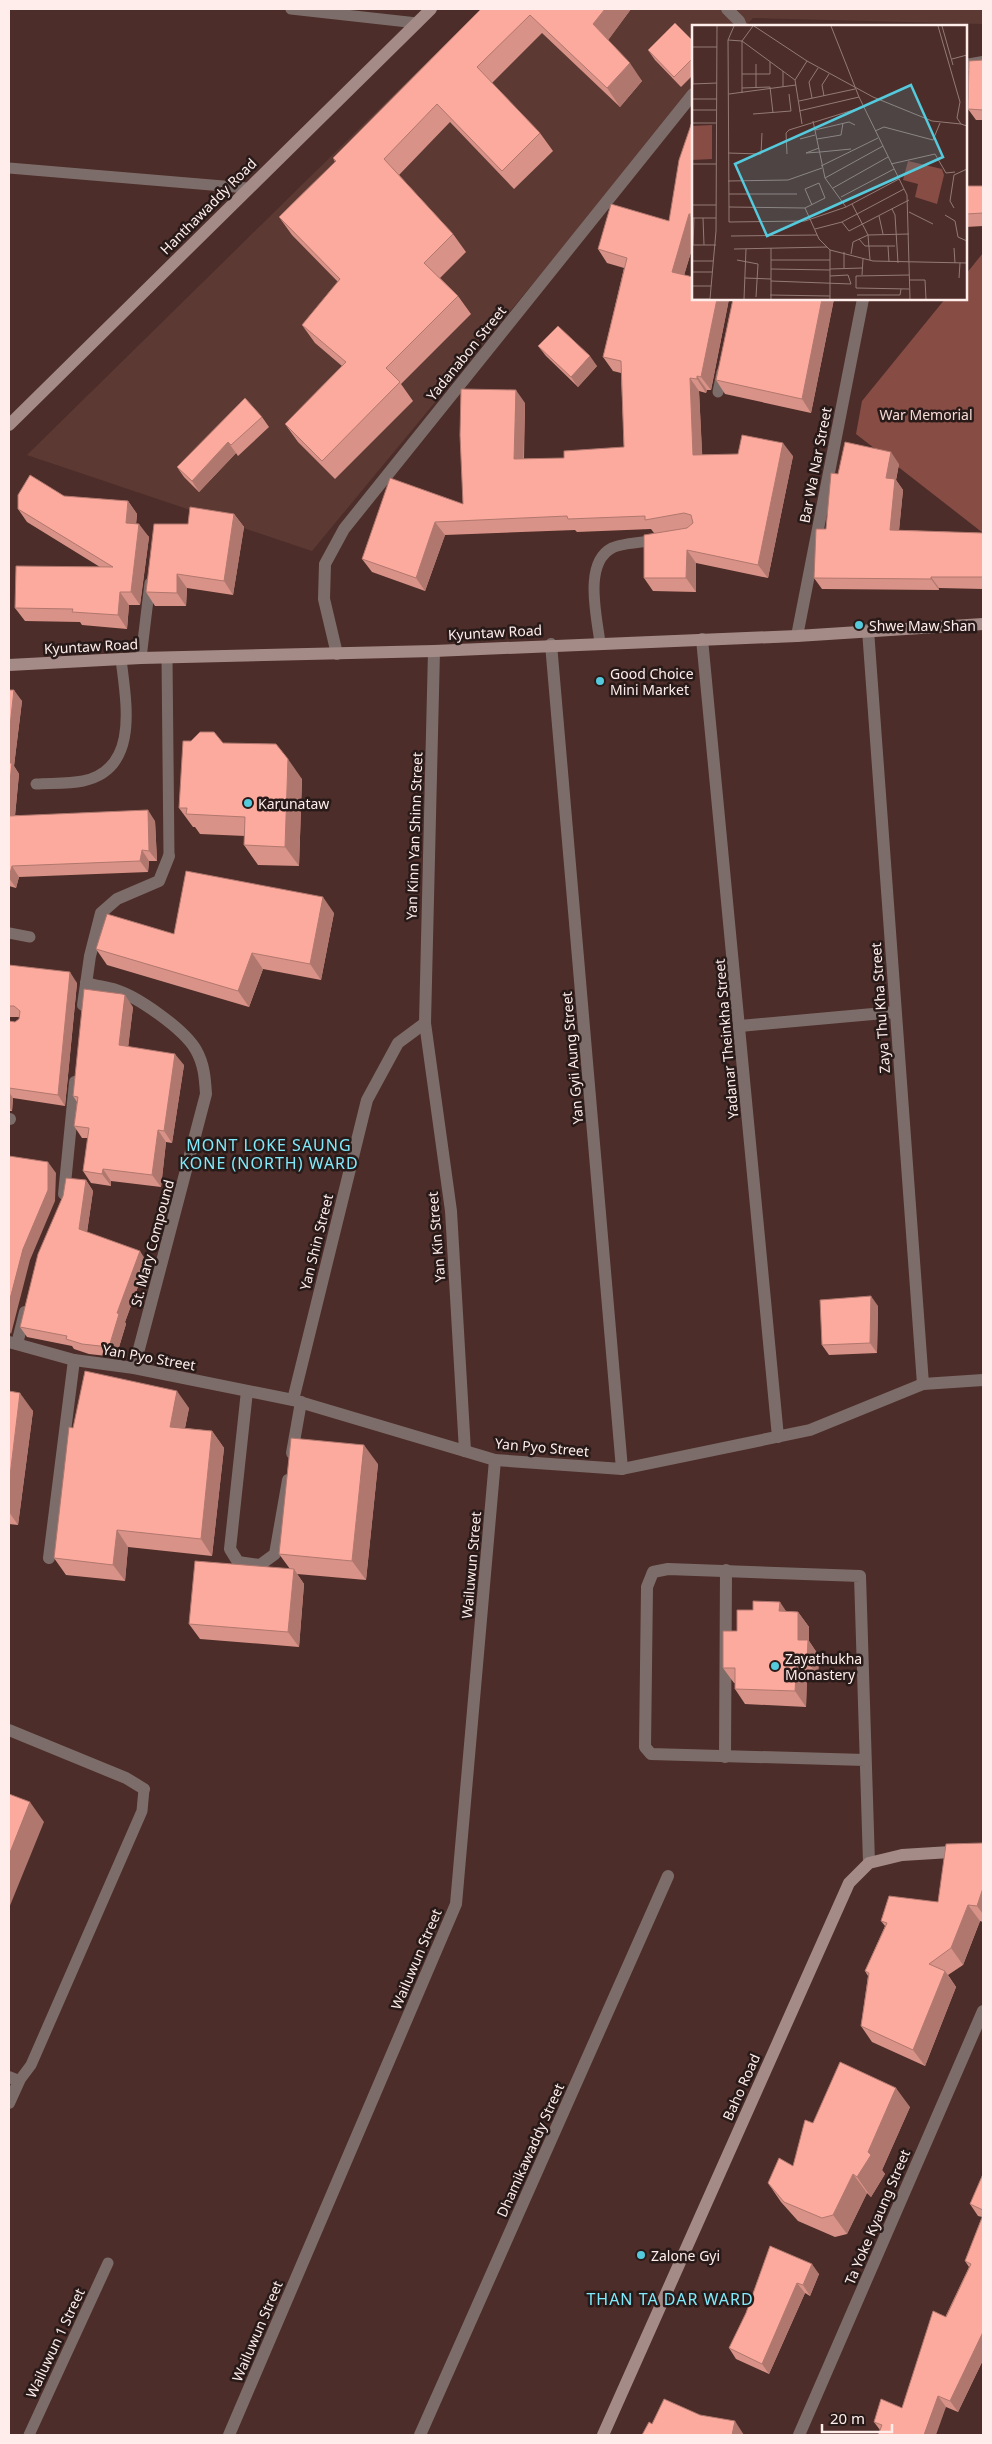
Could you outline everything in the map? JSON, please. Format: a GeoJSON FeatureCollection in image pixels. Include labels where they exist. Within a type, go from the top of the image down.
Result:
{"type":"FeatureCollection","features":[{"type":"Feature","properties":{"kind":"main road","name":"Hanthawaddy Road"},"geometry":{"type":"LineString","coordinates":[[9,426],[246,188],[431,9]]}},
{"type":"Feature","properties":{"kind":"main road","name":"Kyuntaw Road"},"geometry":{"type":"LineString","coordinates":[[9,665],[141,658],[434,651],[551,644],[797,636],[983,624]]}},
{"type":"Feature","properties":{"kind":"main road"},"geometry":{"type":"LineString","coordinates":[[869,1863],[902,1855],[983,1850]]}},
{"type":"Feature","properties":{"kind":"main road","name":"Baho Road"},"geometry":{"type":"LineString","coordinates":[[603,2435],[849,1883],[869,1863]]}},
{"type":"Feature","properties":{"kind":"street"},"geometry":{"type":"LineString","coordinates":[[727,9],[741,25]]}},
{"type":"Feature","properties":{"kind":"street"},"geometry":{"type":"LineString","coordinates":[[967,65],[983,62]]}},
{"type":"Feature","properties":{"kind":"street","name":"Yadanabon Street"},"geometry":{"type":"LineString","coordinates":[[337,654],[324,599],[326,564],[344,529],[692,95]]}},
{"type":"Feature","properties":{"kind":"street","name":"Bar Wa Nar Street"},"geometry":{"type":"LineString","coordinates":[[797,636],[862,300]]}},
{"type":"Feature","properties":{"kind":"street","name":"Zaya Thu Kha Street"},"geometry":{"type":"LineString","coordinates":[[868,630],[923,1384]]}},
{"type":"Feature","properties":{"kind":"street","name":"Yadanar Theinkha Street"},"geometry":{"type":"LineString","coordinates":[[702,639],[778,1437]]}},
{"type":"Feature","properties":{"kind":"street","name":"Yan Gyii Aung Street"},"geometry":{"type":"LineString","coordinates":[[551,644],[622,1469]]}},
{"type":"Feature","properties":{"kind":"street","name":"Yan Kinn Yan Shinn Street"},"geometry":{"type":"LineString","coordinates":[[424,1023],[434,651]]}},
{"type":"Feature","properties":{"kind":"street"},"geometry":{"type":"LineString","coordinates":[[82,1022],[86,983],[101,913],[117,898],[159,881],[169,856]]}},
{"type":"Feature","properties":{"kind":"street","name":"St. Mary Compound"},"geometry":{"type":"LineString","coordinates":[[86,983],[116,990],[133,998],[179,1031],[196,1048],[204,1066],[206,1094],[134,1368]]}},
{"type":"Feature","properties":{"kind":"street"},"geometry":{"type":"LineString","coordinates":[[740,1026],[895,1012]]}},
{"type":"Feature","properties":{"kind":"street","name":"Yan Shin Street"},"geometry":{"type":"LineString","coordinates":[[247,1391],[230,1549],[238,1562],[260,1565],[274,1554],[297,1401],[367,1100],[398,1043],[424,1023]]}},
{"type":"Feature","properties":{"kind":"street","name":"Yan Kin Street"},"geometry":{"type":"LineString","coordinates":[[424,1023],[451,1211],[465,1451]]}},
{"type":"Feature","properties":{"kind":"street"},"geometry":{"type":"LineString","coordinates":[[63,1203],[77,1069]]}},
{"type":"Feature","properties":{"kind":"street"},"geometry":{"type":"LineString","coordinates":[[13,1343],[29,1299]]}},
{"type":"Feature","properties":{"kind":"street","name":"Yan Pyo Street"},"geometry":{"type":"LineString","coordinates":[[13,1343],[74,1360],[134,1368],[297,1401],[495,1460],[622,1469],[810,1430],[923,1384],[983,1380]]}},
{"type":"Feature","properties":{"kind":"street"},"geometry":{"type":"LineString","coordinates":[[49,1558],[74,1360]]}},
{"type":"Feature","properties":{"kind":"street","name":"Wailuwun Street"},"geometry":{"type":"LineString","coordinates":[[229,2435],[456,1904],[495,1460]]}},
{"type":"Feature","properties":{"kind":"street"},"geometry":{"type":"LineString","coordinates":[[866,1760],[660,1756],[651,1754],[645,1747],[647,1587],[653,1572],[668,1569],[726,1570],[860,1576],[866,1760],[869,1863]]}},
{"type":"Feature","properties":{"kind":"street"},"geometry":{"type":"LineString","coordinates":[[725,1757],[726,1570]]}},
{"type":"Feature","properties":{"kind":"street"},"geometry":{"type":"LineString","coordinates":[[9,1730],[126,1778],[144,1789]]}},
{"type":"Feature","properties":{"kind":"street","name":"Dhamikawaddy Street"},"geometry":{"type":"LineString","coordinates":[[420,2435],[668,1876]]}},
{"type":"Feature","properties":{"kind":"street","name":"Ta Yoke Kyaung Street"},"geometry":{"type":"LineString","coordinates":[[799,2435],[983,2011]]}},
{"type":"Feature","properties":{"kind":"street"},"geometry":{"type":"LineString","coordinates":[[9,2103],[14,2079]]}},
{"type":"Feature","properties":{"kind":"lane"},"geometry":{"type":"LineString","coordinates":[[291,9],[418,23]]}},
{"type":"Feature","properties":{"kind":"lane"},"geometry":{"type":"LineString","coordinates":[[9,168],[246,188]]}},
{"type":"Feature","properties":{"kind":"lane"},"geometry":{"type":"LineString","coordinates":[[718,392],[724,364]]}},
{"type":"Feature","properties":{"kind":"lane"},"geometry":{"type":"LineString","coordinates":[[600,643],[593,575],[598,560],[612,548],[667,539]]}},
{"type":"Feature","properties":{"kind":"lane"},"geometry":{"type":"LineString","coordinates":[[141,658],[152,570]]}},
{"type":"Feature","properties":{"kind":"lane"},"geometry":{"type":"LineString","coordinates":[[167,658],[169,856]]}},
{"type":"Feature","properties":{"kind":"lane"},"geometry":{"type":"LineString","coordinates":[[36,784],[83,781],[103,774],[120,756],[128,714],[121,659]]}},
{"type":"Feature","properties":{"kind":"lane"},"geometry":{"type":"LineString","coordinates":[[9,933],[30,937]]}},
{"type":"Feature","properties":{"kind":"lane"},"geometry":{"type":"LineString","coordinates":[[14,2079],[31,2065],[142,1811],[144,1789]]}},
{"type":"Feature","properties":{"kind":"lane","name":"Wailuwun 1 Street"},"geometry":{"type":"LineString","coordinates":[[29,2435],[108,2263]]}},
{"type":"Feature","properties":{"kind":"shaded area"},"geometry":{"type":"Polygon","coordinates":[[[481,9],[983,9],[983,24],[753,18],[747,25],[692,25],[692,91],[312,551],[27,455],[481,9]]]}},
{"type":"Feature","properties":{"kind":"green space","name":"War Memorial"},"geometry":{"type":"Polygon","coordinates":[[[983,253],[983,533],[856,434],[862,401],[944,300],[967,300],[967,273],[983,253]]]}},
{"type":"Feature","properties":{"kind":"building"},"geometry":{"type":"Polygon","coordinates":[[[481,9],[605,9],[593,24],[630,63],[607,88],[530,15],[477,67],[540,133],[502,171],[437,104],[384,159],[453,234],[424,263],[458,296],[386,368],[400,382],[322,461],[285,424],[346,362],[302,325],[340,279],[279,217],[336,161],[333,158],[481,9]]]}},
{"type":"Feature","properties":{"kind":"building"},"geometry":{"type":"Polygon","coordinates":[[[675,23],[692,40],[692,59],[674,77],[648,50],[675,23]]]}},
{"type":"Feature","properties":{"kind":"building"},"geometry":{"type":"Polygon","coordinates":[[[983,60],[983,110],[968,109],[969,61],[983,60]]]}},
{"type":"Feature","properties":{"kind":"building"},"geometry":{"type":"Polygon","coordinates":[[[692,122],[692,214],[689,214],[672,272],[692,277],[692,300],[717,300],[701,377],[697,376],[697,379],[690,378],[693,455],[738,454],[742,435],[783,443],[758,565],[687,550],[686,578],[644,578],[644,535],[687,528],[693,523],[691,515],[684,513],[645,520],[645,516],[568,519],[567,516],[435,522],[416,578],[362,559],[390,478],[463,504],[460,435],[461,389],[516,390],[514,459],[564,458],[564,451],[624,447],[621,361],[603,357],[627,258],[598,249],[611,204],[669,221],[679,160],[692,122]]]}},
{"type":"Feature","properties":{"kind":"building"},"geometry":{"type":"Polygon","coordinates":[[[967,186],[983,186],[983,213],[967,214],[967,186]]]}},
{"type":"Feature","properties":{"kind":"building"},"geometry":{"type":"Polygon","coordinates":[[[733,300],[822,300],[802,399],[716,380],[733,300]]]}},
{"type":"Feature","properties":{"kind":"building"},"geometry":{"type":"Polygon","coordinates":[[[558,326],[590,356],[571,377],[538,346],[558,326]]]}},
{"type":"Feature","properties":{"kind":"building"},"geometry":{"type":"Polygon","coordinates":[[[245,398],[262,417],[231,445],[228,442],[192,481],[177,467],[245,398]]]}},
{"type":"Feature","properties":{"kind":"building"},"geometry":{"type":"Polygon","coordinates":[[[845,442],[891,452],[886,478],[895,479],[890,530],[983,533],[983,577],[931,577],[931,579],[814,578],[816,529],[826,529],[831,473],[838,474],[845,442]]]}},
{"type":"Feature","properties":{"kind":"building"},"geometry":{"type":"Polygon","coordinates":[[[30,475],[64,496],[128,501],[126,523],[139,524],[131,592],[120,592],[118,615],[72,612],[73,609],[15,608],[16,566],[113,567],[18,509],[18,495],[30,475]]]}},
{"type":"Feature","properties":{"kind":"building"},"geometry":{"type":"Polygon","coordinates":[[[190,507],[234,514],[224,581],[177,574],[177,593],[146,592],[154,524],[188,524],[190,507]]]}},
{"type":"Feature","properties":{"kind":"building"},"geometry":{"type":"Polygon","coordinates":[[[9,690],[14,690],[9,735],[9,690]]]}},
{"type":"Feature","properties":{"kind":"building","name":"Karunataw"},"geometry":{"type":"Polygon","coordinates":[[[200,732],[214,732],[223,743],[276,744],[288,759],[285,847],[244,845],[245,817],[186,814],[187,808],[179,808],[183,741],[191,741],[200,732]]]}},
{"type":"Feature","properties":{"kind":"building"},"geometry":{"type":"Polygon","coordinates":[[[9,763],[12,763],[9,791],[9,763]]]}},
{"type":"Feature","properties":{"kind":"building"},"geometry":{"type":"Polygon","coordinates":[[[148,810],[149,851],[142,850],[140,861],[12,866],[9,877],[9,816],[148,810]]]}},
{"type":"Feature","properties":{"kind":"building"},"geometry":{"type":"Polygon","coordinates":[[[186,871],[323,897],[310,964],[252,953],[238,991],[96,949],[107,914],[174,934],[186,871]]]}},
{"type":"Feature","properties":{"kind":"building"},"geometry":{"type":"Polygon","coordinates":[[[9,965],[70,972],[58,1095],[9,1088],[9,1021],[15,1022],[19,1019],[20,1011],[14,1006],[9,1006],[9,965]]]}},
{"type":"Feature","properties":{"kind":"building"},"geometry":{"type":"Polygon","coordinates":[[[84,989],[125,995],[119,1045],[175,1054],[164,1131],[158,1130],[152,1175],[103,1169],[102,1174],[83,1171],[89,1128],[74,1126],[78,1097],[73,1096],[84,989]]]}},
{"type":"Feature","properties":{"kind":"building"},"geometry":{"type":"Polygon","coordinates":[[[9,1156],[48,1162],[48,1190],[23,1249],[9,1303],[9,1156]]]}},
{"type":"Feature","properties":{"kind":"building"},"geometry":{"type":"Polygon","coordinates":[[[66,1178],[86,1180],[79,1229],[140,1251],[117,1313],[119,1314],[109,1347],[82,1344],[66,1339],[67,1336],[20,1327],[38,1254],[63,1196],[66,1178]]]}},
{"type":"Feature","properties":{"kind":"building"},"geometry":{"type":"Polygon","coordinates":[[[871,1296],[870,1343],[822,1345],[820,1300],[871,1296]]]}},
{"type":"Feature","properties":{"kind":"building"},"geometry":{"type":"Polygon","coordinates":[[[85,1371],[177,1391],[170,1427],[212,1431],[201,1539],[117,1530],[113,1565],[54,1558],[69,1427],[73,1428],[85,1371]]]}},
{"type":"Feature","properties":{"kind":"building"},"geometry":{"type":"Polygon","coordinates":[[[9,1391],[20,1393],[9,1484],[9,1391]]]}},
{"type":"Feature","properties":{"kind":"building"},"geometry":{"type":"Polygon","coordinates":[[[291,1438],[364,1445],[352,1561],[279,1554],[291,1438]]]}},
{"type":"Feature","properties":{"kind":"building"},"geometry":{"type":"Polygon","coordinates":[[[195,1561],[294,1569],[288,1632],[189,1624],[195,1561]]]}},
{"type":"Feature","properties":{"kind":"building","name":"Zayathukha Monastery"},"geometry":{"type":"Polygon","coordinates":[[[753,1601],[780,1602],[779,1611],[798,1612],[798,1640],[808,1640],[807,1661],[797,1661],[795,1691],[735,1689],[735,1668],[723,1668],[723,1631],[737,1631],[737,1610],[753,1610],[753,1601]]]}},
{"type":"Feature","properties":{"kind":"building"},"geometry":{"type":"Polygon","coordinates":[[[9,1794],[30,1802],[9,1855],[9,1794]]]}},
{"type":"Feature","properties":{"kind":"building"},"geometry":{"type":"Polygon","coordinates":[[[983,1843],[983,1888],[977,1906],[968,1905],[951,1948],[929,1964],[945,1971],[913,2050],[861,2026],[869,1973],[865,1971],[887,1923],[881,1921],[889,1896],[938,1902],[946,1844],[983,1843]]]}},
{"type":"Feature","properties":{"kind":"building"},"geometry":{"type":"Polygon","coordinates":[[[840,2062],[896,2088],[868,2152],[871,2155],[857,2177],[853,2174],[833,2215],[822,2218],[784,2202],[768,2183],[779,2158],[793,2166],[805,2120],[813,2123],[840,2062]]]}},
{"type":"Feature","properties":{"kind":"building"},"geometry":{"type":"Polygon","coordinates":[[[983,2174],[983,2210],[970,2204],[983,2174]]]}},
{"type":"Feature","properties":{"kind":"building"},"geometry":{"type":"Polygon","coordinates":[[[983,2215],[983,2332],[950,2401],[938,2396],[924,2435],[878,2435],[882,2425],[874,2422],[881,2399],[902,2408],[933,2311],[946,2317],[971,2264],[965,2261],[983,2215]]]}},
{"type":"Feature","properties":{"kind":"building"},"geometry":{"type":"Polygon","coordinates":[[[770,2246],[812,2264],[803,2285],[797,2283],[762,2364],[729,2348],[746,2313],[770,2246]]]}},
{"type":"Feature","properties":{"kind":"building"},"geometry":{"type":"Polygon","coordinates":[[[664,2399],[700,2415],[735,2421],[732,2435],[642,2435],[649,2422],[652,2424],[664,2399]]]}},
{"type":"Feature","properties":{"kind":"place","name":"Shwe Maw Shan"},"geometry":{"type":"Point","coordinates":[859,625]}},
{"type":"Feature","properties":{"kind":"place","name":"Good Choice Mini Market"},"geometry":{"type":"Point","coordinates":[600,681]}},
{"type":"Feature","properties":{"kind":"place","name":"Karunataw"},"geometry":{"type":"Point","coordinates":[248,803]}},
{"type":"Feature","properties":{"kind":"place","name":"Zayathukha Monastery"},"geometry":{"type":"Point","coordinates":[775,1666]}},
{"type":"Feature","properties":{"kind":"place","name":"Zalone Gyi"},"geometry":{"type":"Point","coordinates":[641,2255]}},
{"type":"Feature","properties":{"kind":"district","name":"MONT LOKE SAUNG KONE (NORTH) WARD"},"geometry":{"type":"Point","coordinates":[269,1154]}},
{"type":"Feature","properties":{"kind":"district","name":"THAN TA DAR WARD"},"geometry":{"type":"Point","coordinates":[670,2299]}}]}
